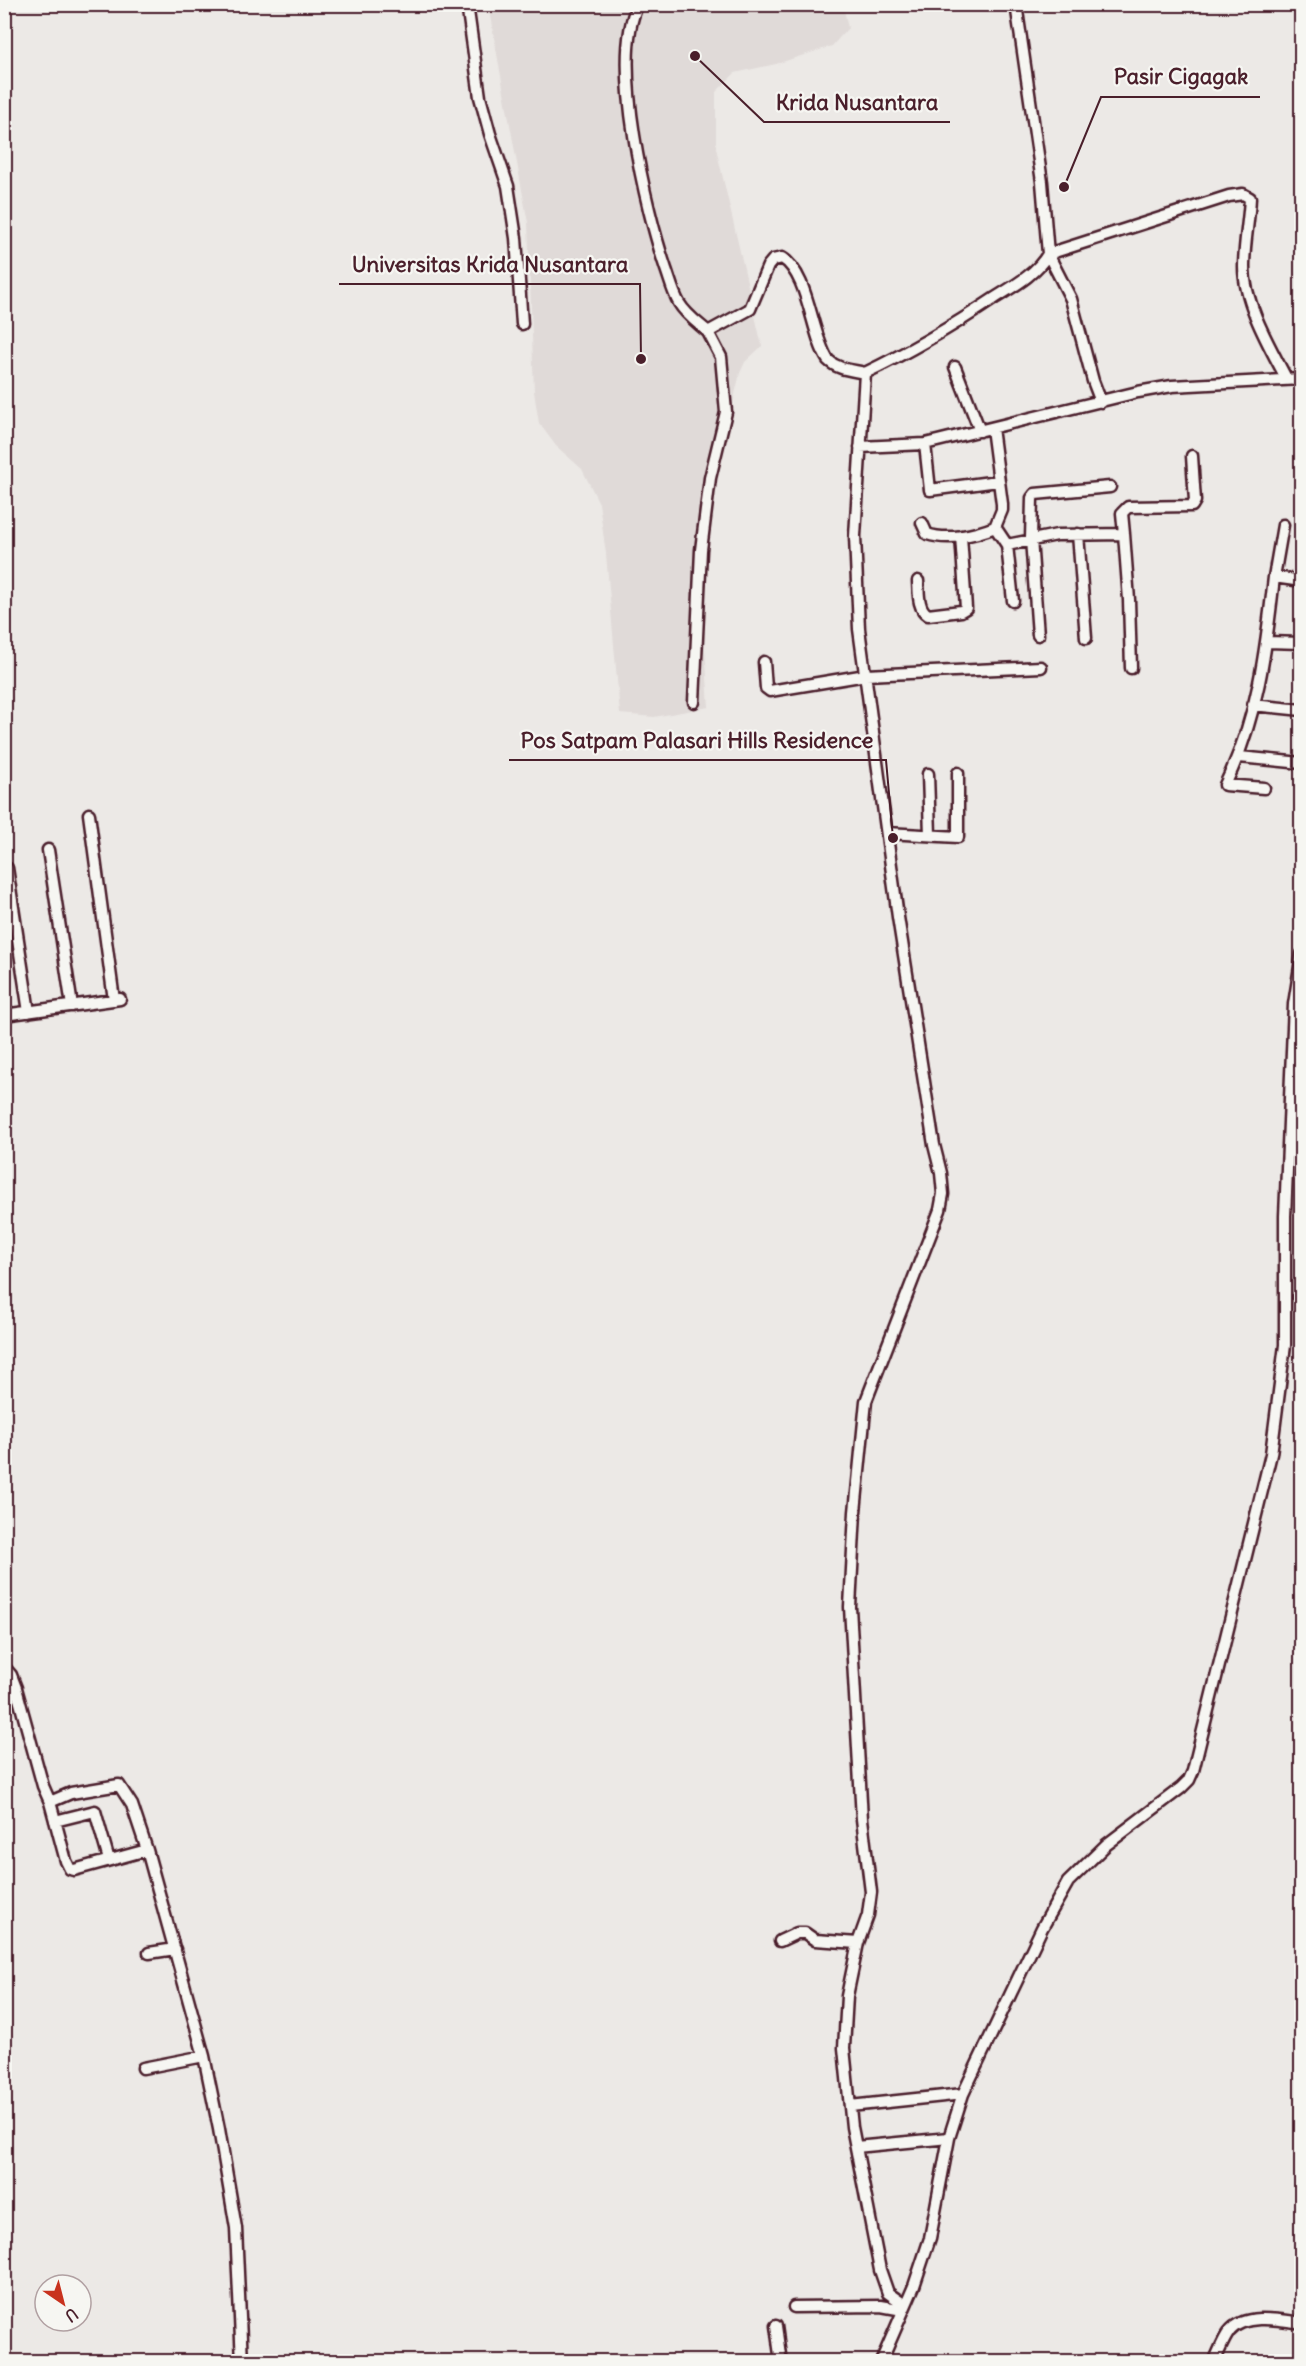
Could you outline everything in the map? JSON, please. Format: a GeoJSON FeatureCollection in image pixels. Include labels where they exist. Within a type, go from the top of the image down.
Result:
{"type":"FeatureCollection","features":[{"type":"Feature","properties":{"kind":"street"},"geometry":{"type":"LineString","coordinates":[[467,4],[480,98],[508,186],[516,238],[522,324]]}},
{"type":"Feature","properties":{"kind":"street"},"geometry":{"type":"LineString","coordinates":[[638,4],[633,14],[627,42],[628,96],[647,201],[659,248],[677,301],[686,313],[708,332],[721,357],[726,406],[710,478],[701,550],[694,702]]}},
{"type":"Feature","properties":{"kind":"street"},"geometry":{"type":"LineString","coordinates":[[1016,4],[1042,182],[1048,254],[1071,299],[1093,381],[1101,402]]}},
{"type":"Feature","properties":{"kind":"street"},"geometry":{"type":"LineString","coordinates":[[708,332],[750,309],[768,266],[773,260],[782,258],[791,266],[799,279],[828,360],[833,365],[866,373],[917,348],[971,315],[1024,279],[1040,265],[1048,254],[1229,196],[1247,195],[1250,198],[1244,268],[1247,283],[1255,313],[1286,378]]}},
{"type":"Feature","properties":{"kind":"street"},"geometry":{"type":"LineString","coordinates":[[922,523],[927,534],[941,537],[961,536],[994,527],[1002,510],[986,429],[955,367]]}},
{"type":"Feature","properties":{"kind":"street"},"geometry":{"type":"LineString","coordinates":[[866,373],[855,557],[859,629],[898,917],[943,1194],[928,1244],[866,1401],[855,1512],[850,1607],[862,1819],[871,1892],[868,1915],[858,1943],[847,1995],[844,2048],[856,2146],[885,2288],[904,2307]]}},
{"type":"Feature","properties":{"kind":"street"},"geometry":{"type":"LineString","coordinates":[[860,447],[925,444],[1172,386],[1286,378],[1302,379]]}},
{"type":"Feature","properties":{"kind":"street"},"geometry":{"type":"LineString","coordinates":[[925,444],[930,490],[998,481]]}},
{"type":"Feature","properties":{"kind":"street"},"geometry":{"type":"LineString","coordinates":[[1131,668],[1130,600],[1122,513],[1128,507],[1192,506],[1195,501],[1192,456]]}},
{"type":"Feature","properties":{"kind":"street"},"geometry":{"type":"LineString","coordinates":[[1038,636],[1031,539],[1031,505],[1035,494],[1110,486]]}},
{"type":"Feature","properties":{"kind":"street"},"geometry":{"type":"LineString","coordinates":[[1264,788],[1226,785],[1239,757],[1262,674],[1283,525]]}},
{"type":"Feature","properties":{"kind":"street"},"geometry":{"type":"LineString","coordinates":[[994,527],[1007,545],[1013,601]]}},
{"type":"Feature","properties":{"kind":"street"},"geometry":{"type":"LineString","coordinates":[[1007,545],[1031,539],[1078,534],[1124,534]]}},
{"type":"Feature","properties":{"kind":"street"},"geometry":{"type":"LineString","coordinates":[[1078,534],[1086,638]]}},
{"type":"Feature","properties":{"kind":"street"},"geometry":{"type":"LineString","coordinates":[[918,581],[921,608],[924,613],[928,615],[961,611],[966,608],[961,536]]}},
{"type":"Feature","properties":{"kind":"street"},"geometry":{"type":"LineString","coordinates":[[1274,577],[1302,581]]}},
{"type":"Feature","properties":{"kind":"street"},"geometry":{"type":"LineString","coordinates":[[1267,642],[1302,643]]}},
{"type":"Feature","properties":{"kind":"street"},"geometry":{"type":"LineString","coordinates":[[764,662],[766,688],[770,691],[866,675],[1041,667]]}},
{"type":"Feature","properties":{"kind":"street"},"geometry":{"type":"LineString","coordinates":[[1253,705],[1302,710]]}},
{"type":"Feature","properties":{"kind":"street"},"geometry":{"type":"LineString","coordinates":[[1239,757],[1302,763]]}},
{"type":"Feature","properties":{"kind":"street"},"geometry":{"type":"LineString","coordinates":[[887,833],[959,836],[958,773]]}},
{"type":"Feature","properties":{"kind":"street"},"geometry":{"type":"LineString","coordinates":[[928,774],[930,835]]}},
{"type":"Feature","properties":{"kind":"street"},"geometry":{"type":"LineString","coordinates":[[4,1015],[117,999],[89,814]]}},
{"type":"Feature","properties":{"kind":"street"},"geometry":{"type":"LineString","coordinates":[[48,850],[72,1006]]}},
{"type":"Feature","properties":{"kind":"street"},"geometry":{"type":"LineString","coordinates":[[7,868],[29,1012]]}},
{"type":"Feature","properties":{"kind":"street"},"geometry":{"type":"LineString","coordinates":[[881,2361],[930,2238],[949,2138],[963,2094],[1037,1938],[1068,1882],[1106,1845],[1181,1788],[1189,1780],[1193,1771],[1276,1429],[1285,1345],[1286,1216],[1302,954]]}},
{"type":"Feature","properties":{"kind":"street"},"geometry":{"type":"LineString","coordinates":[[4,1667],[11,1675],[16,1688],[43,1786],[70,1869],[147,1850]]}},
{"type":"Feature","properties":{"kind":"street"},"geometry":{"type":"LineString","coordinates":[[50,1802],[71,1793],[119,1785],[132,1805],[147,1850],[204,2056],[219,2129],[236,2228],[242,2361]]}},
{"type":"Feature","properties":{"kind":"street"},"geometry":{"type":"LineString","coordinates":[[55,1821],[95,1811],[109,1860]]}},
{"type":"Feature","properties":{"kind":"street"},"geometry":{"type":"LineString","coordinates":[[780,1941],[797,1933],[805,1933],[815,1940],[858,1943]]}},
{"type":"Feature","properties":{"kind":"street"},"geometry":{"type":"LineString","coordinates":[[149,1953],[175,1949]]}},
{"type":"Feature","properties":{"kind":"street"},"geometry":{"type":"LineString","coordinates":[[143,2068],[204,2056]]}},
{"type":"Feature","properties":{"kind":"street"},"geometry":{"type":"LineString","coordinates":[[850,2106],[963,2094]]}},
{"type":"Feature","properties":{"kind":"street"},"geometry":{"type":"LineString","coordinates":[[856,2146],[949,2138]]}},
{"type":"Feature","properties":{"kind":"street"},"geometry":{"type":"LineString","coordinates":[[794,2307],[904,2307]]}},
{"type":"Feature","properties":{"kind":"street"},"geometry":{"type":"LineString","coordinates":[[1214,2361],[1229,2332],[1237,2325],[1255,2320],[1302,2323]]}},
{"type":"Feature","properties":{"kind":"street"},"geometry":{"type":"LineString","coordinates":[[776,2326],[781,2361]]}},
{"type":"Feature","properties":{"kind":"shaded area"},"geometry":{"type":"Polygon","coordinates":[[[488,5],[843,5],[848,28],[832,46],[776,64],[735,73],[716,92],[716,148],[762,346],[745,362],[740,373],[718,466],[708,546],[703,619],[709,707],[654,717],[620,714],[606,554],[599,503],[582,469],[556,446],[539,423],[534,392],[528,223],[488,5]]]}},
{"type":"Feature","properties":{"kind":"place","name":"Krida Nusantara"},"geometry":{"type":"Point","coordinates":[695,56]}},
{"type":"Feature","properties":{"kind":"place","name":"Pasir Cigagak"},"geometry":{"type":"Point","coordinates":[1064,187]}},
{"type":"Feature","properties":{"kind":"place","name":"Universitas Krida Nusantara"},"geometry":{"type":"Point","coordinates":[641,359]}},
{"type":"Feature","properties":{"kind":"place","name":"Pos Satpam Palasari Hills Residence"},"geometry":{"type":"Point","coordinates":[893,838]}}]}
